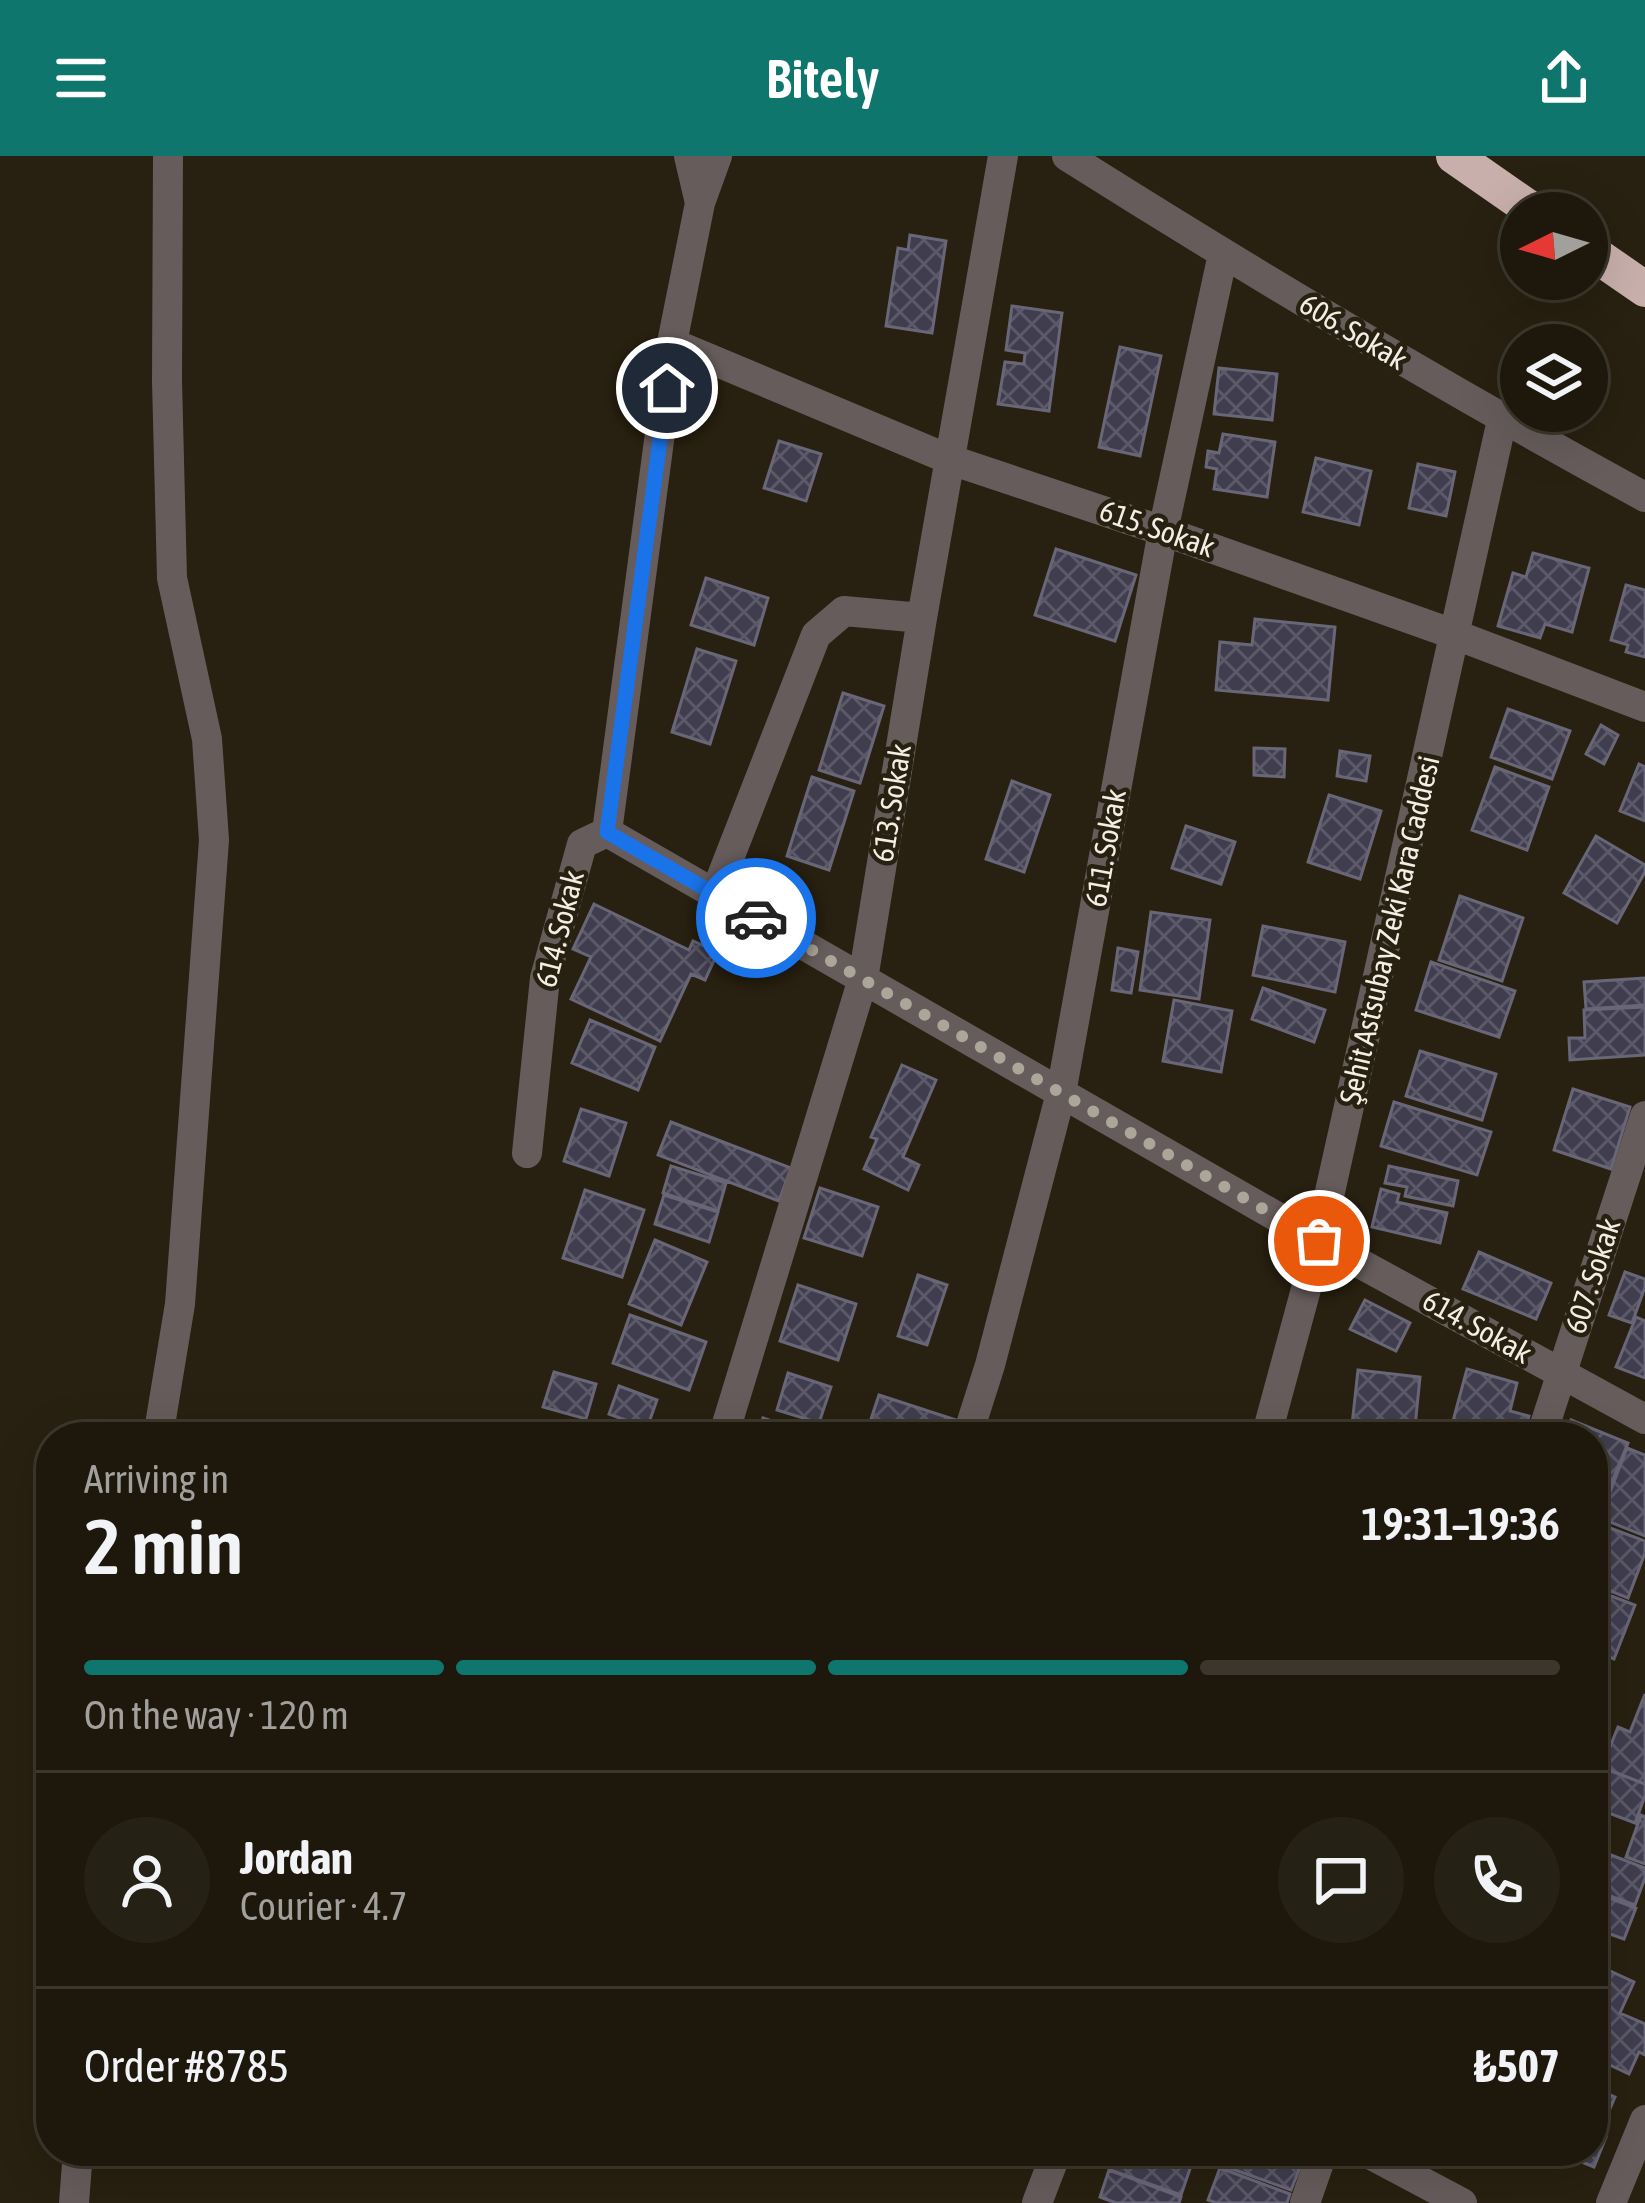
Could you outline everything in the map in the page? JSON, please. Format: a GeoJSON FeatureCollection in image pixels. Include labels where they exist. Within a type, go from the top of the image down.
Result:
{"type":"FeatureCollection","features":[{"type":"Feature","properties":{"kind":"highway"},"geometry":{"type":"LineString","coordinates":[[1454,156],[1505,192]]}},
{"type":"Feature","properties":{"kind":"highway"},"geometry":{"type":"LineString","coordinates":[[1608,263],[1645,289]]}},
{"type":"Feature","properties":{"kind":"street"},"geometry":{"type":"LineString","coordinates":[[161,1422],[181,1304],[214,840],[207,740],[172,578],[168,156]]}},
{"type":"Feature","properties":{"kind":"street"},"geometry":{"type":"LineString","coordinates":[[689,156],[700,203]]}},
{"type":"Feature","properties":{"kind":"street"},"geometry":{"type":"LineString","coordinates":[[607,832],[673,343],[700,203],[717,156]]}},
{"type":"Feature","properties":{"kind":"street","name":"613. Sokak"},"geometry":{"type":"LineString","coordinates":[[728,1422],[863,980],[1003,156]]}},
{"type":"Feature","properties":{"kind":"street","name":"606. Sokak"},"geometry":{"type":"LineString","coordinates":[[1067,156],[1500,419]]}},
{"type":"Feature","properties":{"kind":"street","name":"611. Sokak"},"geometry":{"type":"LineString","coordinates":[[973,1422],[1061,1093],[1163,531],[1223,254]]}},
{"type":"Feature","properties":{"kind":"street","name":"615. Sokak"},"geometry":{"type":"LineString","coordinates":[[673,343],[951,460],[1456,635],[1645,707]]}},
{"type":"Feature","properties":{"kind":"street","name":"Şehit Astsubay Zeki Kara Caddesi"},"geometry":{"type":"LineString","coordinates":[[1270,1422],[1319,1241],[1500,429]]}},
{"type":"Feature","properties":{"kind":"street","name":"606. Sokak"},"geometry":{"type":"LineString","coordinates":[[1525,432],[1645,496]]}},
{"type":"Feature","properties":{"kind":"street"},"geometry":{"type":"LineString","coordinates":[[715,894],[816,635],[844,611],[922,618]]}},
{"type":"Feature","properties":{"kind":"street","name":"614. Sokak"},"geometry":{"type":"LineString","coordinates":[[526,1153],[545,978],[582,844],[607,832],[1319,1241],[1645,1420]]}},
{"type":"Feature","properties":{"kind":"street","name":"607. Sokak"},"geometry":{"type":"LineString","coordinates":[[1546,1422],[1645,1116]]}},
{"type":"Feature","properties":{"kind":"street"},"geometry":{"type":"LineString","coordinates":[[1611,2203],[1645,2120]]}},
{"type":"Feature","properties":{"kind":"street"},"geometry":{"type":"LineString","coordinates":[[74,2203],[77,2166]]}},
{"type":"Feature","properties":{"kind":"street"},"geometry":{"type":"LineString","coordinates":[[1036,2203],[1051,2166]]}},
{"type":"Feature","properties":{"kind":"street"},"geometry":{"type":"LineString","coordinates":[[1305,2203],[1319,2166]]}},
{"type":"Feature","properties":{"kind":"street"},"geometry":{"type":"LineString","coordinates":[[1392,2166],[1462,2203]]}},
{"type":"Feature","properties":{"kind":"building"},"geometry":{"type":"Polygon","coordinates":[[[910,235],[946,241],[932,333],[886,326],[898,248],[908,250],[910,235]]]}},
{"type":"Feature","properties":{"kind":"building"},"geometry":{"type":"Polygon","coordinates":[[[1012,306],[1062,313],[1049,411],[998,404],[1005,362],[1024,364],[1025,353],[1006,350],[1012,306]]]}},
{"type":"Feature","properties":{"kind":"building"},"geometry":{"type":"Polygon","coordinates":[[[1120,347],[1161,356],[1140,456],[1099,447],[1120,347]]]}},
{"type":"Feature","properties":{"kind":"building"},"geometry":{"type":"Polygon","coordinates":[[[1219,368],[1277,374],[1272,420],[1214,414],[1219,368]]]}},
{"type":"Feature","properties":{"kind":"building"},"geometry":{"type":"Polygon","coordinates":[[[1223,434],[1275,442],[1267,497],[1214,489],[1217,469],[1206,467],[1208,451],[1219,453],[1223,434]]]}},
{"type":"Feature","properties":{"kind":"building"},"geometry":{"type":"Polygon","coordinates":[[[779,441],[821,454],[806,501],[764,488],[779,441]]]}},
{"type":"Feature","properties":{"kind":"building"},"geometry":{"type":"Polygon","coordinates":[[[1316,458],[1371,471],[1359,525],[1303,512],[1316,458]]]}},
{"type":"Feature","properties":{"kind":"building"},"geometry":{"type":"Polygon","coordinates":[[[1418,464],[1455,472],[1446,516],[1409,508],[1418,464]]]}},
{"type":"Feature","properties":{"kind":"building"},"geometry":{"type":"Polygon","coordinates":[[[1056,549],[1136,575],[1115,641],[1035,615],[1056,549]]]}},
{"type":"Feature","properties":{"kind":"building"},"geometry":{"type":"Polygon","coordinates":[[[1533,553],[1589,568],[1572,632],[1545,624],[1540,638],[1498,626],[1513,573],[1526,577],[1533,553]]]}},
{"type":"Feature","properties":{"kind":"building"},"geometry":{"type":"Polygon","coordinates":[[[706,578],[768,598],[754,645],[691,625],[706,578]]]}},
{"type":"Feature","properties":{"kind":"building"},"geometry":{"type":"Polygon","coordinates":[[[1626,585],[1645,590],[1645,657],[1626,652],[1628,645],[1611,640],[1626,585]]]}},
{"type":"Feature","properties":{"kind":"building"},"geometry":{"type":"Polygon","coordinates":[[[1255,619],[1335,627],[1328,700],[1216,690],[1220,642],[1252,645],[1255,619]]]}},
{"type":"Feature","properties":{"kind":"building"},"geometry":{"type":"Polygon","coordinates":[[[697,649],[736,661],[710,744],[672,732],[697,649]]]}},
{"type":"Feature","properties":{"kind":"building"},"geometry":{"type":"Polygon","coordinates":[[[843,693],[884,706],[860,783],[819,770],[843,693]]]}},
{"type":"Feature","properties":{"kind":"building"},"geometry":{"type":"Polygon","coordinates":[[[1508,709],[1570,731],[1552,779],[1491,757],[1508,709]]]}},
{"type":"Feature","properties":{"kind":"building"},"geometry":{"type":"Polygon","coordinates":[[[1601,725],[1618,735],[1604,764],[1586,754],[1601,725]]]}},
{"type":"Feature","properties":{"kind":"building"},"geometry":{"type":"Polygon","coordinates":[[[1254,748],[1285,749],[1284,777],[1254,775],[1254,748]]]}},
{"type":"Feature","properties":{"kind":"building"},"geometry":{"type":"Polygon","coordinates":[[[1340,751],[1370,756],[1366,781],[1337,776],[1340,751]]]}},
{"type":"Feature","properties":{"kind":"building"},"geometry":{"type":"Polygon","coordinates":[[[1639,764],[1645,767],[1645,821],[1620,811],[1639,764]]]}},
{"type":"Feature","properties":{"kind":"building"},"geometry":{"type":"Polygon","coordinates":[[[1495,767],[1549,787],[1527,850],[1472,830],[1495,767]]]}},
{"type":"Feature","properties":{"kind":"building"},"geometry":{"type":"Polygon","coordinates":[[[812,777],[854,791],[829,870],[787,856],[812,777]]]}},
{"type":"Feature","properties":{"kind":"building"},"geometry":{"type":"Polygon","coordinates":[[[1012,781],[1050,795],[1024,872],[986,859],[1012,781]]]}},
{"type":"Feature","properties":{"kind":"building"},"geometry":{"type":"Polygon","coordinates":[[[1329,795],[1381,811],[1360,879],[1308,862],[1329,795]]]}},
{"type":"Feature","properties":{"kind":"building"},"geometry":{"type":"Polygon","coordinates":[[[1186,826],[1235,842],[1221,884],[1172,868],[1186,826]]]}},
{"type":"Feature","properties":{"kind":"building"},"geometry":{"type":"Polygon","coordinates":[[[1596,836],[1645,865],[1617,923],[1564,893],[1596,836]]]}},
{"type":"Feature","properties":{"kind":"building"},"geometry":{"type":"Polygon","coordinates":[[[1460,896],[1523,918],[1502,981],[1439,960],[1460,896]]]}},
{"type":"Feature","properties":{"kind":"building"},"geometry":{"type":"Polygon","coordinates":[[[594,904],[689,950],[693,941],[718,952],[705,980],[691,974],[660,1041],[571,999],[591,957],[573,949],[594,904]]]}},
{"type":"Feature","properties":{"kind":"building"},"geometry":{"type":"Polygon","coordinates":[[[1151,912],[1210,920],[1199,999],[1140,990],[1151,912]]]}},
{"type":"Feature","properties":{"kind":"building"},"geometry":{"type":"Polygon","coordinates":[[[1263,926],[1345,942],[1335,992],[1253,975],[1263,926]]]}},
{"type":"Feature","properties":{"kind":"building"},"geometry":{"type":"Polygon","coordinates":[[[1118,948],[1138,952],[1131,993],[1112,990],[1118,948]]]}},
{"type":"Feature","properties":{"kind":"building"},"geometry":{"type":"Polygon","coordinates":[[[1431,962],[1515,991],[1499,1037],[1416,1010],[1431,962]]]}},
{"type":"Feature","properties":{"kind":"building"},"geometry":{"type":"Polygon","coordinates":[[[1645,978],[1645,1005],[1586,1009],[1584,982],[1645,978]]]}},
{"type":"Feature","properties":{"kind":"building"},"geometry":{"type":"Polygon","coordinates":[[[1263,988],[1325,1010],[1314,1042],[1252,1019],[1263,988]]]}},
{"type":"Feature","properties":{"kind":"building"},"geometry":{"type":"Polygon","coordinates":[[[1174,1000],[1232,1011],[1221,1072],[1163,1061],[1174,1000]]]}},
{"type":"Feature","properties":{"kind":"building"},"geometry":{"type":"Polygon","coordinates":[[[1645,1007],[1645,1055],[1570,1060],[1569,1038],[1585,1038],[1584,1010],[1645,1007]]]}},
{"type":"Feature","properties":{"kind":"building"},"geometry":{"type":"Polygon","coordinates":[[[590,1020],[655,1047],[638,1090],[572,1063],[590,1020]]]}},
{"type":"Feature","properties":{"kind":"building"},"geometry":{"type":"Polygon","coordinates":[[[1420,1051],[1496,1074],[1482,1120],[1406,1096],[1420,1051]]]}},
{"type":"Feature","properties":{"kind":"building"},"geometry":{"type":"Polygon","coordinates":[[[902,1065],[936,1080],[903,1157],[919,1165],[908,1190],[864,1169],[877,1139],[871,1137],[902,1065]]]}},
{"type":"Feature","properties":{"kind":"building"},"geometry":{"type":"Polygon","coordinates":[[[1573,1089],[1630,1107],[1611,1169],[1554,1150],[1573,1089]]]}},
{"type":"Feature","properties":{"kind":"building"},"geometry":{"type":"Polygon","coordinates":[[[1394,1102],[1491,1132],[1477,1175],[1381,1146],[1394,1102]]]}},
{"type":"Feature","properties":{"kind":"building"},"geometry":{"type":"Polygon","coordinates":[[[581,1109],[626,1123],[609,1176],[564,1161],[581,1109]]]}},
{"type":"Feature","properties":{"kind":"building"},"geometry":{"type":"Polygon","coordinates":[[[671,1122],[791,1168],[779,1201],[658,1155],[671,1122]]]}},
{"type":"Feature","properties":{"kind":"building"},"geometry":{"type":"Polygon","coordinates":[[[671,1166],[726,1183],[718,1211],[663,1193],[671,1166]]]}},
{"type":"Feature","properties":{"kind":"building"},"geometry":{"type":"Polygon","coordinates":[[[1389,1166],[1458,1181],[1453,1206],[1405,1196],[1407,1187],[1385,1183],[1389,1166]]]}},
{"type":"Feature","properties":{"kind":"building"},"geometry":{"type":"Polygon","coordinates":[[[820,1188],[878,1207],[862,1256],[804,1238],[820,1188]]]}},
{"type":"Feature","properties":{"kind":"building"},"geometry":{"type":"Polygon","coordinates":[[[1381,1189],[1399,1194],[1397,1202],[1447,1213],[1440,1243],[1372,1227],[1381,1189]]]}},
{"type":"Feature","properties":{"kind":"building"},"geometry":{"type":"Polygon","coordinates":[[[585,1190],[644,1210],[622,1277],[563,1258],[585,1190]]]}},
{"type":"Feature","properties":{"kind":"building"},"geometry":{"type":"Polygon","coordinates":[[[664,1195],[718,1212],[709,1242],[655,1224],[664,1195]]]}},
{"type":"Feature","properties":{"kind":"building"},"geometry":{"type":"Polygon","coordinates":[[[655,1240],[707,1262],[681,1325],[629,1304],[655,1240]]]}},
{"type":"Feature","properties":{"kind":"building"},"geometry":{"type":"Polygon","coordinates":[[[1479,1252],[1551,1283],[1536,1319],[1463,1289],[1479,1252]]]}},
{"type":"Feature","properties":{"kind":"building"},"geometry":{"type":"Polygon","coordinates":[[[1625,1272],[1645,1279],[1632,1323],[1609,1315],[1625,1272]]]}},
{"type":"Feature","properties":{"kind":"building"},"geometry":{"type":"Polygon","coordinates":[[[918,1275],[947,1285],[927,1345],[898,1336],[918,1275]]]}},
{"type":"Feature","properties":{"kind":"building"},"geometry":{"type":"Polygon","coordinates":[[[798,1285],[856,1304],[838,1360],[780,1341],[798,1285]]]}},
{"type":"Feature","properties":{"kind":"building"},"geometry":{"type":"Polygon","coordinates":[[[1365,1300],[1410,1323],[1396,1351],[1350,1329],[1365,1300]]]}},
{"type":"Feature","properties":{"kind":"building"},"geometry":{"type":"Polygon","coordinates":[[[630,1315],[706,1342],[689,1390],[613,1363],[630,1315]]]}},
{"type":"Feature","properties":{"kind":"building"},"geometry":{"type":"Polygon","coordinates":[[[1636,1317],[1645,1321],[1645,1378],[1616,1367],[1636,1317]]]}},
{"type":"Feature","properties":{"kind":"building"},"geometry":{"type":"Polygon","coordinates":[[[1467,1369],[1517,1383],[1510,1411],[1529,1416],[1527,1422],[1453,1422],[1467,1369]]]}},
{"type":"Feature","properties":{"kind":"building"},"geometry":{"type":"Polygon","coordinates":[[[1358,1370],[1420,1377],[1416,1422],[1352,1422],[1358,1370]]]}},
{"type":"Feature","properties":{"kind":"building"},"geometry":{"type":"Polygon","coordinates":[[[554,1372],[596,1384],[586,1419],[543,1407],[554,1372]]]}},
{"type":"Feature","properties":{"kind":"building"},"geometry":{"type":"Polygon","coordinates":[[[788,1373],[831,1387],[819,1422],[777,1410],[788,1373]]]}},
{"type":"Feature","properties":{"kind":"building"},"geometry":{"type":"Polygon","coordinates":[[[619,1386],[657,1400],[649,1422],[631,1422],[609,1414],[619,1386]]]}},
{"type":"Feature","properties":{"kind":"building"},"geometry":{"type":"Polygon","coordinates":[[[879,1395],[959,1421],[959,1422],[870,1422],[879,1395]]]}},
{"type":"Feature","properties":{"kind":"building"},"geometry":{"type":"Polygon","coordinates":[[[1608,1435],[1628,1443],[1608,1491],[1608,1435]]]}},
{"type":"Feature","properties":{"kind":"building"},"geometry":{"type":"Polygon","coordinates":[[[1627,1448],[1645,1455],[1645,1536],[1608,1521],[1608,1497],[1627,1448]]]}},
{"type":"Feature","properties":{"kind":"building"},"geometry":{"type":"Polygon","coordinates":[[[1608,1527],[1645,1541],[1628,1598],[1608,1590],[1608,1527]]]}},
{"type":"Feature","properties":{"kind":"building"},"geometry":{"type":"Polygon","coordinates":[[[1608,1595],[1635,1605],[1614,1659],[1608,1656],[1608,1595]]]}},
{"type":"Feature","properties":{"kind":"building"},"geometry":{"type":"Polygon","coordinates":[[[1645,1694],[1645,1784],[1608,1769],[1608,1752],[1618,1727],[1630,1732],[1645,1694]]]}},
{"type":"Feature","properties":{"kind":"building"},"geometry":{"type":"Polygon","coordinates":[[[1608,1770],[1645,1784],[1635,1823],[1608,1813],[1608,1770]]]}},
{"type":"Feature","properties":{"kind":"building"},"geometry":{"type":"Polygon","coordinates":[[[1641,1815],[1645,1817],[1645,1864],[1626,1857],[1641,1815]]]}},
{"type":"Feature","properties":{"kind":"building"},"geometry":{"type":"Polygon","coordinates":[[[1608,1854],[1645,1868],[1635,1905],[1608,1895],[1608,1854]]]}},
{"type":"Feature","properties":{"kind":"building"},"geometry":{"type":"Polygon","coordinates":[[[1608,1898],[1636,1908],[1624,1939],[1608,1933],[1608,1898]]]}},
{"type":"Feature","properties":{"kind":"building"},"geometry":{"type":"Polygon","coordinates":[[[1608,1970],[1634,1982],[1620,2013],[1645,2024],[1645,2055],[1639,2052],[1629,2074],[1608,2064],[1608,1970]]]}},
{"type":"Feature","properties":{"kind":"building"},"geometry":{"type":"Polygon","coordinates":[[[1111,2166],[1191,2166],[1181,2195],[1110,2170],[1111,2166]]]}},
{"type":"Feature","properties":{"kind":"building"},"geometry":{"type":"Polygon","coordinates":[[[1224,2166],[1301,2166],[1291,2190],[1224,2166]]]}},
{"type":"Feature","properties":{"kind":"building"},"geometry":{"type":"Polygon","coordinates":[[[1220,2168],[1290,2194],[1287,2203],[1208,2200],[1220,2168]]]}},
{"type":"Feature","properties":{"kind":"building"},"geometry":{"type":"Polygon","coordinates":[[[1109,2170],[1181,2197],[1179,2203],[1116,2203],[1100,2197],[1109,2170]]]}},
{"type":"Feature","properties":{"kind":"way so far"},"geometry":{"type":"LineString","coordinates":[[756,918],[1319,1241]]}},
{"type":"Feature","properties":{"kind":"route"},"geometry":{"type":"LineString","coordinates":[[667,388],[607,832],[756,918]]}}]}
